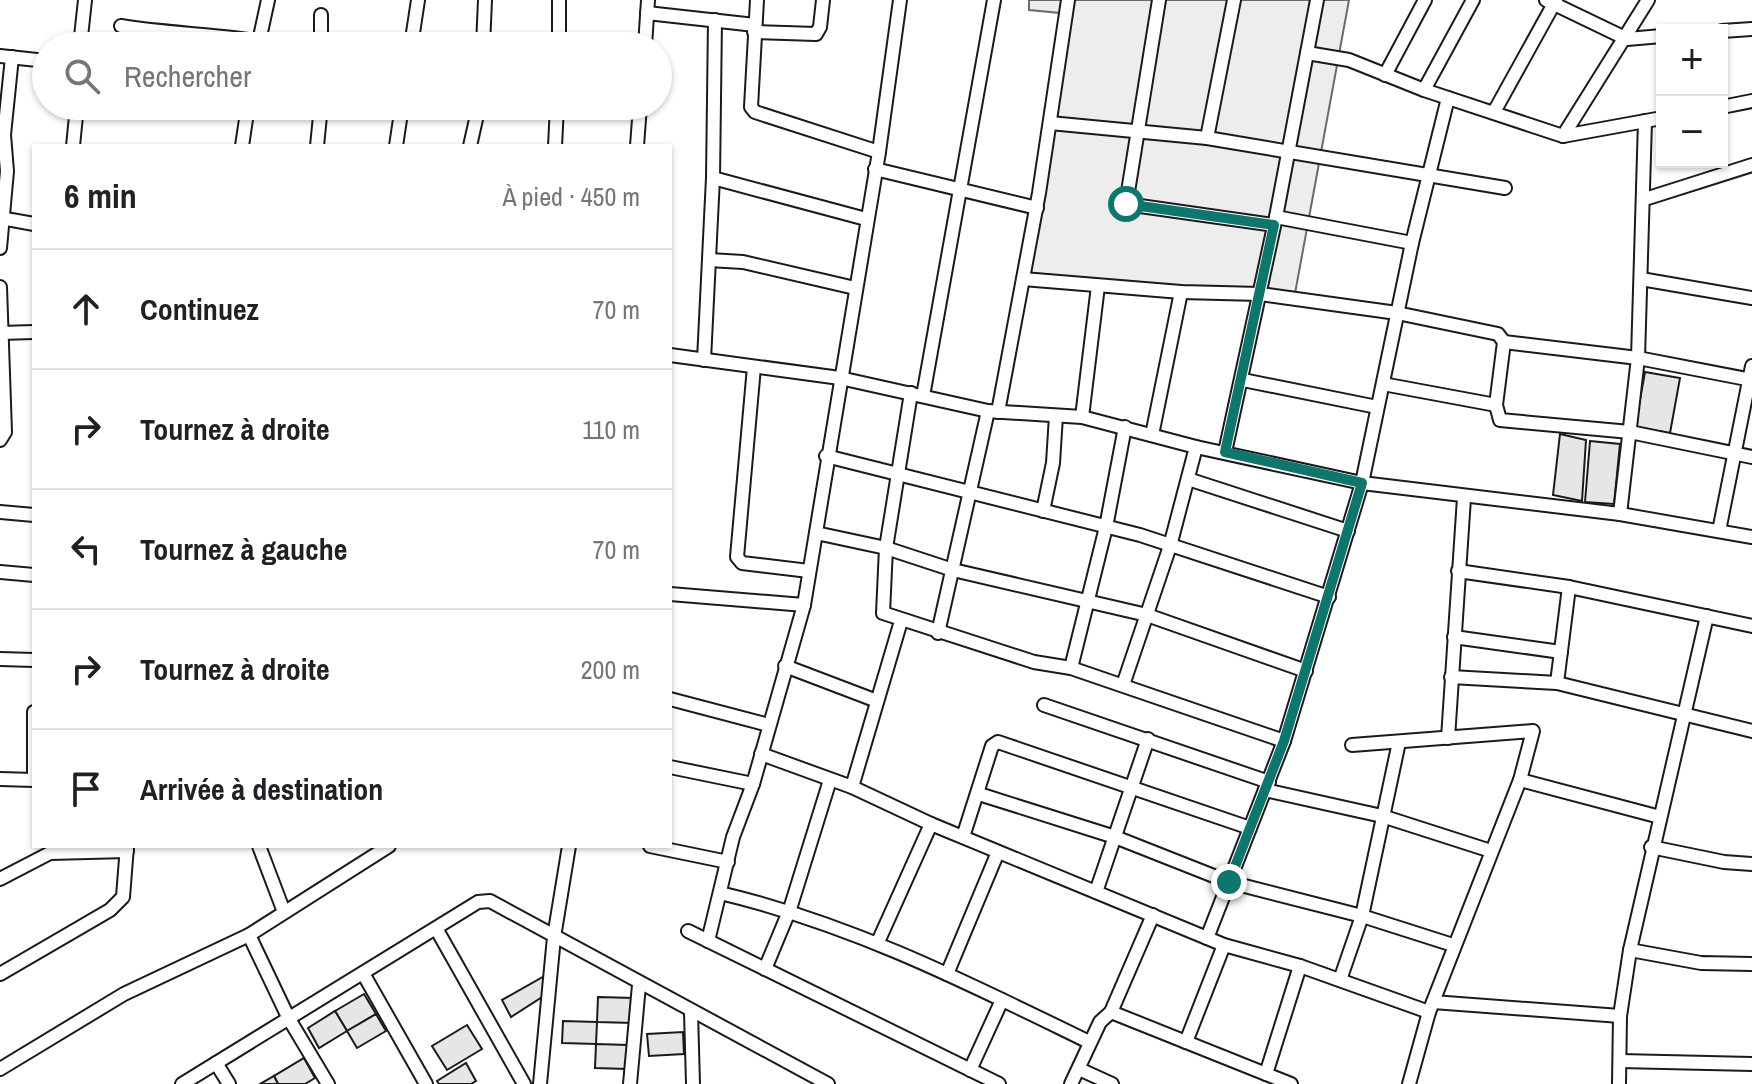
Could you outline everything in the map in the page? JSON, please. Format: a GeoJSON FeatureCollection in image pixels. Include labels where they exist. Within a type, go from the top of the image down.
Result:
{"type":"FeatureCollection","features":[{"type":"Feature","properties":{"kind":"street"},"geometry":{"type":"LineString","coordinates":[[82,32],[85,0]]}},
{"type":"Feature","properties":{"kind":"street"},"geometry":{"type":"LineString","coordinates":[[261,32],[268,0]]}},
{"type":"Feature","properties":{"kind":"street"},"geometry":{"type":"LineString","coordinates":[[413,32],[418,0]]}},
{"type":"Feature","properties":{"kind":"street"},"geometry":{"type":"LineString","coordinates":[[478,0],[485,0],[484,32]]}},
{"type":"Feature","properties":{"kind":"street"},"geometry":{"type":"LineString","coordinates":[[559,0],[559,32]]}},
{"type":"Feature","properties":{"kind":"street"},"geometry":{"type":"LineString","coordinates":[[757,0],[750,98],[755,112],[879,152]]}},
{"type":"Feature","properties":{"kind":"street"},"geometry":{"type":"LineString","coordinates":[[646,32],[648,6],[754,28],[816,34],[820,27],[823,0]]}},
{"type":"Feature","properties":{"kind":"street"},"geometry":{"type":"LineString","coordinates":[[708,941],[728,862],[804,605],[826,456],[879,152],[900,0]]}},
{"type":"Feature","properties":{"kind":"street"},"geometry":{"type":"LineString","coordinates":[[994,0],[899,472],[886,548],[882,610],[901,621],[1034,662],[1071,668],[1284,741]]}},
{"type":"Feature","properties":{"kind":"street"},"geometry":{"type":"LineString","coordinates":[[938,633],[1023,279],[1037,208],[1068,0]]}},
{"type":"Feature","properties":{"kind":"street"},"geometry":{"type":"LineString","coordinates":[[1159,0],[1135,132],[1126,204],[1275,221],[1412,243]]}},
{"type":"Feature","properties":{"kind":"street"},"geometry":{"type":"LineString","coordinates":[[1207,138],[1234,0]]}},
{"type":"Feature","properties":{"kind":"street"},"geometry":{"type":"LineString","coordinates":[[1225,452],[1243,380],[1317,0]]}},
{"type":"Feature","properties":{"kind":"street"},"geometry":{"type":"LineString","coordinates":[[1385,75],[1425,0]]}},
{"type":"Feature","properties":{"kind":"street"},"geometry":{"type":"LineString","coordinates":[[1424,90],[1473,0]]}},
{"type":"Feature","properties":{"kind":"street"},"geometry":{"type":"LineString","coordinates":[[1563,136],[1627,39],[1648,0]]}},
{"type":"Feature","properties":{"kind":"street"},"geometry":{"type":"LineString","coordinates":[[1494,112],[1552,1],[1627,39],[1656,37]]}},
{"type":"Feature","properties":{"kind":"street"},"geometry":{"type":"LineString","coordinates":[[321,15],[321,32]]}},
{"type":"Feature","properties":{"kind":"street"},"geometry":{"type":"LineString","coordinates":[[704,360],[713,178],[715,20]]}},
{"type":"Feature","properties":{"kind":"street"},"geometry":{"type":"LineString","coordinates":[[121,26],[169,32]]}},
{"type":"Feature","properties":{"kind":"street"},"geometry":{"type":"LineString","coordinates":[[1728,31],[1752,29]]}},
{"type":"Feature","properties":{"kind":"street"},"geometry":{"type":"LineString","coordinates":[[1307,53],[1349,60],[1424,90],[1563,136],[1656,119]]}},
{"type":"Feature","properties":{"kind":"street"},"geometry":{"type":"LineString","coordinates":[[0,248],[6,56],[32,59]]}},
{"type":"Feature","properties":{"kind":"street"},"geometry":{"type":"LineString","coordinates":[[1207,938],[1284,741],[1362,483],[1412,243],[1448,98]]}},
{"type":"Feature","properties":{"kind":"street"},"geometry":{"type":"LineString","coordinates":[[1728,106],[1752,101]]}},
{"type":"Feature","properties":{"kind":"street"},"geometry":{"type":"LineString","coordinates":[[73,144],[76,120]]}},
{"type":"Feature","properties":{"kind":"street"},"geometry":{"type":"LineString","coordinates":[[242,144],[246,120]]}},
{"type":"Feature","properties":{"kind":"street"},"geometry":{"type":"LineString","coordinates":[[317,144],[320,120]]}},
{"type":"Feature","properties":{"kind":"street"},"geometry":{"type":"LineString","coordinates":[[396,144],[400,120]]}},
{"type":"Feature","properties":{"kind":"street"},"geometry":{"type":"LineString","coordinates":[[470,144],[476,120]]}},
{"type":"Feature","properties":{"kind":"street"},"geometry":{"type":"LineString","coordinates":[[555,144],[556,120]]}},
{"type":"Feature","properties":{"kind":"street"},"geometry":{"type":"LineString","coordinates":[[637,144],[639,120]]}},
{"type":"Feature","properties":{"kind":"street"},"geometry":{"type":"LineString","coordinates":[[1620,514],[1638,358],[1645,121]]}},
{"type":"Feature","properties":{"kind":"street"},"geometry":{"type":"LineString","coordinates":[[1050,123],[1207,138],[1505,188]]}},
{"type":"Feature","properties":{"kind":"street"},"geometry":{"type":"LineString","coordinates":[[1645,199],[1752,165]]}},
{"type":"Feature","properties":{"kind":"street"},"geometry":{"type":"LineString","coordinates":[[875,169],[1037,208]]}},
{"type":"Feature","properties":{"kind":"street"},"geometry":{"type":"LineString","coordinates":[[713,178],[866,219]]}},
{"type":"Feature","properties":{"kind":"street"},"geometry":{"type":"LineString","coordinates":[[0,218],[32,224]]}},
{"type":"Feature","properties":{"kind":"street"},"geometry":{"type":"LineString","coordinates":[[709,260],[743,262],[855,288]]}},
{"type":"Feature","properties":{"kind":"street"},"geometry":{"type":"LineString","coordinates":[[1023,279],[1181,292],[1260,294],[1397,313],[1498,334],[1504,342],[1496,405],[1500,420],[1630,432],[1752,457]]}},
{"type":"Feature","properties":{"kind":"street"},"geometry":{"type":"LineString","coordinates":[[1641,279],[1752,298]]}},
{"type":"Feature","properties":{"kind":"street"},"geometry":{"type":"LineString","coordinates":[[1082,417],[1098,286]]}},
{"type":"Feature","properties":{"kind":"street"},"geometry":{"type":"LineString","coordinates":[[0,287],[5,432],[0,440]]}},
{"type":"Feature","properties":{"kind":"street"},"geometry":{"type":"LineString","coordinates":[[1152,435],[1181,292]]}},
{"type":"Feature","properties":{"kind":"street"},"geometry":{"type":"LineString","coordinates":[[1,333],[32,332]]}},
{"type":"Feature","properties":{"kind":"street"},"geometry":{"type":"LineString","coordinates":[[1504,342],[1638,358],[1751,380]]}},
{"type":"Feature","properties":{"kind":"street"},"geometry":{"type":"LineString","coordinates":[[672,355],[840,378],[993,412],[1082,417],[1196,447],[1362,483],[1464,498],[1620,514],[1752,537]]}},
{"type":"Feature","properties":{"kind":"street"},"geometry":{"type":"LineString","coordinates":[[1719,531],[1752,366]]}},
{"type":"Feature","properties":{"kind":"street"},"geometry":{"type":"LineString","coordinates":[[754,367],[737,557],[742,563],[809,571]]}},
{"type":"Feature","properties":{"kind":"street"},"geometry":{"type":"LineString","coordinates":[[1243,380],[1377,407]]}},
{"type":"Feature","properties":{"kind":"street"},"geometry":{"type":"LineString","coordinates":[[1383,384],[1496,405]]}},
{"type":"Feature","properties":{"kind":"street"},"geometry":{"type":"LineString","coordinates":[[1043,511],[1053,463],[1056,416]]}},
{"type":"Feature","properties":{"kind":"street"},"geometry":{"type":"LineString","coordinates":[[1071,668],[1106,527],[1125,427]]}},
{"type":"Feature","properties":{"kind":"street"},"geometry":{"type":"LineString","coordinates":[[1123,685],[1170,546],[1196,447]]}},
{"type":"Feature","properties":{"kind":"street"},"geometry":{"type":"LineString","coordinates":[[826,456],[899,472],[1106,527],[1329,597]]}},
{"type":"Feature","properties":{"kind":"street"},"geometry":{"type":"LineString","coordinates":[[1188,479],[1348,531]]}},
{"type":"Feature","properties":{"kind":"street"},"geometry":{"type":"LineString","coordinates":[[1448,738],[1464,498]]}},
{"type":"Feature","properties":{"kind":"street"},"geometry":{"type":"LineString","coordinates":[[0,512],[32,515]]}},
{"type":"Feature","properties":{"kind":"street"},"geometry":{"type":"LineString","coordinates":[[816,533],[886,548],[953,570],[1147,615],[1306,671]]}},
{"type":"Feature","properties":{"kind":"street"},"geometry":{"type":"LineString","coordinates":[[1458,571],[1569,587],[1752,626]]}},
{"type":"Feature","properties":{"kind":"street"},"geometry":{"type":"LineString","coordinates":[[0,572],[32,575]]}},
{"type":"Feature","properties":{"kind":"street"},"geometry":{"type":"LineString","coordinates":[[1557,683],[1569,587]]}},
{"type":"Feature","properties":{"kind":"street"},"geometry":{"type":"LineString","coordinates":[[672,594],[804,605]]}},
{"type":"Feature","properties":{"kind":"street"},"geometry":{"type":"LineString","coordinates":[[1619,1084],[1620,1016],[1630,950],[1651,847],[1707,616]]}},
{"type":"Feature","properties":{"kind":"street"},"geometry":{"type":"LineString","coordinates":[[852,787],[901,621]]}},
{"type":"Feature","properties":{"kind":"street"},"geometry":{"type":"LineString","coordinates":[[1454,637],[1561,652]]}},
{"type":"Feature","properties":{"kind":"street"},"geometry":{"type":"LineString","coordinates":[[0,659],[32,660]]}},
{"type":"Feature","properties":{"kind":"street"},"geometry":{"type":"LineString","coordinates":[[785,666],[877,701]]}},
{"type":"Feature","properties":{"kind":"street"},"geometry":{"type":"LineString","coordinates":[[1451,677],[1557,683],[1752,731]]}},
{"type":"Feature","properties":{"kind":"street"},"geometry":{"type":"LineString","coordinates":[[672,700],[769,725]]}},
{"type":"Feature","properties":{"kind":"street"},"geometry":{"type":"LineString","coordinates":[[1044,705],[1148,739],[1267,786],[1382,816],[1491,851]]}},
{"type":"Feature","properties":{"kind":"street"},"geometry":{"type":"LineString","coordinates":[[1352,745],[1533,731],[1520,780],[1431,1007],[1409,1084]]}},
{"type":"Feature","properties":{"kind":"street"},"geometry":{"type":"LineString","coordinates":[[1096,892],[1148,739]]}},
{"type":"Feature","properties":{"kind":"street"},"geometry":{"type":"LineString","coordinates":[[963,837],[992,746],[998,742],[1250,828]]}},
{"type":"Feature","properties":{"kind":"street"},"geometry":{"type":"LineString","coordinates":[[1340,980],[1362,916],[1399,742]]}},
{"type":"Feature","properties":{"kind":"street"},"geometry":{"type":"LineString","coordinates":[[761,754],[852,787],[931,824],[1224,945],[1431,1007],[1620,1016]]}},
{"type":"Feature","properties":{"kind":"street"},"geometry":{"type":"LineString","coordinates":[[672,767],[753,784]]}},
{"type":"Feature","properties":{"kind":"street"},"geometry":{"type":"LineString","coordinates":[[0,779],[32,780]]}},
{"type":"Feature","properties":{"kind":"street"},"geometry":{"type":"LineString","coordinates":[[765,969],[790,909],[830,780]]}},
{"type":"Feature","properties":{"kind":"street"},"geometry":{"type":"LineString","coordinates":[[1520,780],[1660,817]]}},
{"type":"Feature","properties":{"kind":"street"},"geometry":{"type":"LineString","coordinates":[[979,794],[1115,837],[1229,882],[1362,916],[1453,945]]}},
{"type":"Feature","properties":{"kind":"street"},"geometry":{"type":"LineString","coordinates":[[878,942],[931,824]]}},
{"type":"Feature","properties":{"kind":"street"},"geometry":{"type":"LineString","coordinates":[[1651,847],[1712,860],[1752,864]]}},
{"type":"Feature","properties":{"kind":"street"},"geometry":{"type":"LineString","coordinates":[[0,879],[50,853],[127,848],[123,897],[110,910],[0,974]]}},
{"type":"Feature","properties":{"kind":"street"},"geometry":{"type":"LineString","coordinates":[[260,848],[284,912]]}},
{"type":"Feature","properties":{"kind":"street"},"geometry":{"type":"LineString","coordinates":[[0,1069],[124,994],[249,935],[386,848]]}},
{"type":"Feature","properties":{"kind":"street"},"geometry":{"type":"LineString","coordinates":[[540,1084],[554,937],[569,848]]}},
{"type":"Feature","properties":{"kind":"street"},"geometry":{"type":"LineString","coordinates":[[660,848],[728,862]]}},
{"type":"Feature","properties":{"kind":"street"},"geometry":{"type":"LineString","coordinates":[[947,974],[998,852]]}},
{"type":"Feature","properties":{"kind":"street"},"geometry":{"type":"LineString","coordinates":[[720,893],[790,909],[878,942],[1089,1042]]}},
{"type":"Feature","properties":{"kind":"street"},"geometry":{"type":"LineString","coordinates":[[182,1084],[364,975],[478,902],[490,901],[639,985],[828,1084]]}},
{"type":"Feature","properties":{"kind":"street"},"geometry":{"type":"LineString","coordinates":[[1071,1084],[1100,1022],[1111,1012],[1153,915]]}},
{"type":"Feature","properties":{"kind":"street"},"geometry":{"type":"LineString","coordinates":[[437,930],[524,1084]]}},
{"type":"Feature","properties":{"kind":"street"},"geometry":{"type":"LineString","coordinates":[[688,931],[999,1084]]}},
{"type":"Feature","properties":{"kind":"street"},"geometry":{"type":"LineString","coordinates":[[249,935],[289,1019],[328,1084]]}},
{"type":"Feature","properties":{"kind":"street"},"geometry":{"type":"LineString","coordinates":[[1186,1042],[1224,945]]}},
{"type":"Feature","properties":{"kind":"street"},"geometry":{"type":"LineString","coordinates":[[1630,950],[1701,963],[1752,964]]}},
{"type":"Feature","properties":{"kind":"street"},"geometry":{"type":"LineString","coordinates":[[1266,1074],[1300,966]]}},
{"type":"Feature","properties":{"kind":"street"},"geometry":{"type":"LineString","coordinates":[[364,975],[426,1084]]}},
{"type":"Feature","properties":{"kind":"street"},"geometry":{"type":"LineString","coordinates":[[630,1084],[639,985]]}},
{"type":"Feature","properties":{"kind":"street"},"geometry":{"type":"LineString","coordinates":[[970,1070],[1002,1000]]}},
{"type":"Feature","properties":{"kind":"street"},"geometry":{"type":"LineString","coordinates":[[691,1012],[693,1084]]}},
{"type":"Feature","properties":{"kind":"street"},"geometry":{"type":"LineString","coordinates":[[1111,1012],[1291,1084]]}},
{"type":"Feature","properties":{"kind":"street"},"geometry":{"type":"LineString","coordinates":[[1620,1061],[1752,1064]]}},
{"type":"Feature","properties":{"kind":"street"},"geometry":{"type":"LineString","coordinates":[[216,1063],[229,1084]]}},
{"type":"Feature","properties":{"kind":"street"},"geometry":{"type":"LineString","coordinates":[[1079,1069],[1112,1084]]}},
{"type":"Feature","properties":{"kind":"shaded area"},"geometry":{"type":"Polygon","coordinates":[[[1029,0],[1349,0],[1294,299],[1024,278],[1021,271],[1060,13],[1029,10],[1029,0]]]}},
{"type":"Feature","properties":{"kind":"building"},"geometry":{"type":"Polygon","coordinates":[[[1645,372],[1680,378],[1670,433],[1635,427],[1645,372]]]}},
{"type":"Feature","properties":{"kind":"building"},"geometry":{"type":"Polygon","coordinates":[[[1560,434],[1586,440],[1582,501],[1553,495],[1560,434]]]}},
{"type":"Feature","properties":{"kind":"building"},"geometry":{"type":"Polygon","coordinates":[[[1590,441],[1620,444],[1614,504],[1585,502],[1590,441]]]}},
{"type":"Feature","properties":{"kind":"building"},"geometry":{"type":"Polygon","coordinates":[[[548,974],[542,997],[511,1017],[502,1000],[548,974]]]}},
{"type":"Feature","properties":{"kind":"building"},"geometry":{"type":"Polygon","coordinates":[[[364,994],[376,1014],[347,1031],[335,1011],[364,994]]]}},
{"type":"Feature","properties":{"kind":"building"},"geometry":{"type":"Polygon","coordinates":[[[598,997],[634,998],[633,1023],[597,1022],[598,997]]]}},
{"type":"Feature","properties":{"kind":"building"},"geometry":{"type":"Polygon","coordinates":[[[335,1011],[347,1031],[319,1048],[308,1028],[335,1011]]]}},
{"type":"Feature","properties":{"kind":"building"},"geometry":{"type":"Polygon","coordinates":[[[376,1014],[386,1031],[357,1048],[347,1031],[376,1014]]]}},
{"type":"Feature","properties":{"kind":"building"},"geometry":{"type":"Polygon","coordinates":[[[563,1021],[597,1022],[596,1044],[562,1043],[563,1021]]]}},
{"type":"Feature","properties":{"kind":"building"},"geometry":{"type":"Polygon","coordinates":[[[467,1025],[482,1049],[447,1070],[432,1046],[467,1025]]]}},
{"type":"Feature","properties":{"kind":"building"},"geometry":{"type":"Polygon","coordinates":[[[683,1032],[684,1054],[649,1056],[647,1034],[683,1032]]]}},
{"type":"Feature","properties":{"kind":"building"},"geometry":{"type":"Polygon","coordinates":[[[596,1044],[628,1045],[627,1069],[595,1068],[596,1044]]]}},
{"type":"Feature","properties":{"kind":"building"},"geometry":{"type":"Polygon","coordinates":[[[304,1058],[315,1078],[305,1084],[278,1084],[274,1076],[304,1058]]]}},
{"type":"Feature","properties":{"kind":"building"},"geometry":{"type":"Polygon","coordinates":[[[466,1063],[476,1081],[471,1084],[439,1084],[437,1081],[466,1063]]]}},
{"type":"Feature","properties":{"kind":"building"},"geometry":{"type":"Polygon","coordinates":[[[274,1076],[278,1084],[260,1084],[274,1076]]]}},
{"type":"Feature","properties":{"kind":"route"},"geometry":{"type":"LineString","coordinates":[[1126,204],[1274,225],[1243,380],[1225,452],[1362,483],[1284,741],[1229,882]]}}]}
